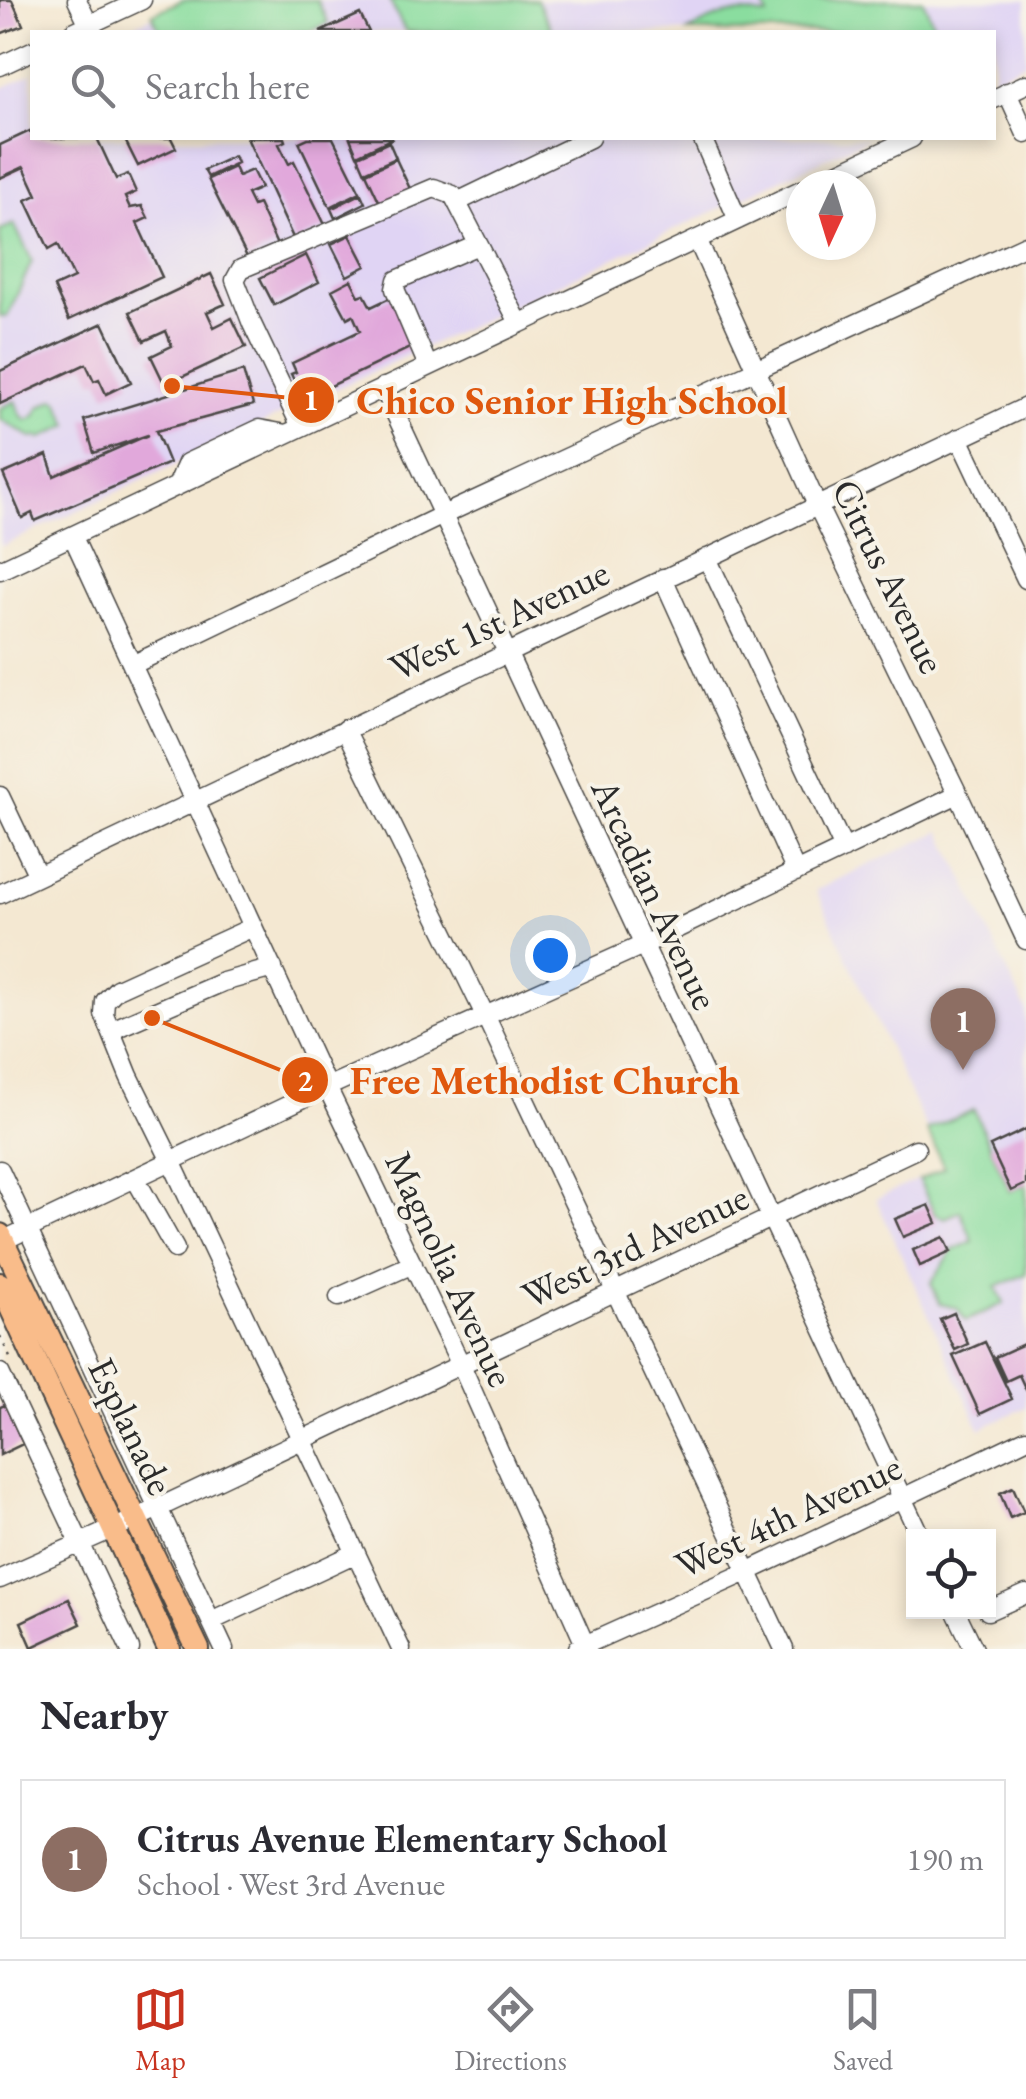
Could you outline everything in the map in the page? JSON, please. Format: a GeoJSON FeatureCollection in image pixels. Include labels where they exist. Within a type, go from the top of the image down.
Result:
{"type":"FeatureCollection","features":[{"type":"Feature","properties":{"kind":"main road","name":"Esplanade"},"geometry":{"type":"LineString","coordinates":[[1,1239],[147,1513],[198,1649]]}},
{"type":"Feature","properties":{"kind":"main road","name":"Esplanade"},"geometry":{"type":"LineString","coordinates":[[0,1284],[169,1649]]}},
{"type":"Feature","properties":{"kind":"street"},"geometry":{"type":"LineString","coordinates":[[77,0],[81,29],[142,0]]}},
{"type":"Feature","properties":{"kind":"street"},"geometry":{"type":"LineString","coordinates":[[0,66],[30,52]]}},
{"type":"Feature","properties":{"kind":"street"},"geometry":{"type":"LineString","coordinates":[[1026,84],[1000,96],[1026,134]]}},
{"type":"Feature","properties":{"kind":"street"},"geometry":{"type":"LineString","coordinates":[[455,198],[586,140]]}},
{"type":"Feature","properties":{"kind":"street"},"geometry":{"type":"LineString","coordinates":[[703,140],[738,220]]}},
{"type":"Feature","properties":{"kind":"street"},"geometry":{"type":"LineString","coordinates":[[844,170],[908,140]]}},
{"type":"Feature","properties":{"kind":"street"},"geometry":{"type":"LineString","coordinates":[[293,430],[235,280],[241,268],[434,188],[455,198],[519,323]]}},
{"type":"Feature","properties":{"kind":"street"},"geometry":{"type":"LineString","coordinates":[[0,570],[786,197]]}},
{"type":"Feature","properties":{"kind":"street","name":"Citrus Avenue"},"geometry":{"type":"LineString","coordinates":[[697,240],[818,505],[1024,931]]}},
{"type":"Feature","properties":{"kind":"street"},"geometry":{"type":"LineString","coordinates":[[428,366],[395,289],[397,280],[478,244]]}},
{"type":"Feature","properties":{"kind":"street"},"geometry":{"type":"LineString","coordinates":[[132,665],[443,515],[1026,245]]}},
{"type":"Feature","properties":{"kind":"street","name":"Arcadian Avenue"},"geometry":{"type":"LineString","coordinates":[[384,387],[917,1529]]}},
{"type":"Feature","properties":{"kind":"street","name":"West 1st Avenue"},"geometry":{"type":"LineString","coordinates":[[0,894],[1026,407]]}},
{"type":"Feature","properties":{"kind":"street"},"geometry":{"type":"LineString","coordinates":[[959,438],[1026,580]]}},
{"type":"Feature","properties":{"kind":"street","name":"Magnolia Avenue"},"geometry":{"type":"LineString","coordinates":[[72,537],[462,1365],[583,1648]]}},
{"type":"Feature","properties":{"kind":"street"},"geometry":{"type":"LineString","coordinates":[[707,558],[844,849]]}},
{"type":"Feature","properties":{"kind":"street"},"geometry":{"type":"LineString","coordinates":[[663,578],[796,872]]}},
{"type":"Feature","properties":{"kind":"street"},"geometry":{"type":"LineString","coordinates":[[345,729],[486,1016],[784,1649]]}},
{"type":"Feature","properties":{"kind":"street"},"geometry":{"type":"LineString","coordinates":[[1,1239],[642,945],[958,794]]}},
{"type":"Feature","properties":{"kind":"street"},"geometry":{"type":"LineString","coordinates":[[0,796],[38,876]]}},
{"type":"Feature","properties":{"kind":"street"},"geometry":{"type":"LineString","coordinates":[[254,927],[117,989],[105,1001],[104,1014],[129,1076],[401,1649]]}},
{"type":"Feature","properties":{"kind":"street"},"geometry":{"type":"LineString","coordinates":[[112,1030],[223,982],[272,968]]}},
{"type":"Feature","properties":{"kind":"street","name":"West 3rd Avenue"},"geometry":{"type":"LineString","coordinates":[[0,1579],[916,1149]]}},
{"type":"Feature","properties":{"kind":"street"},"geometry":{"type":"LineString","coordinates":[[0,1170],[147,1513],[224,1649]]}},
{"type":"Feature","properties":{"kind":"street"},"geometry":{"type":"LineString","coordinates":[[135,1178],[176,1249]]}},
{"type":"Feature","properties":{"kind":"street"},"geometry":{"type":"LineString","coordinates":[[339,1297],[413,1264]]}},
{"type":"Feature","properties":{"kind":"street"},"geometry":{"type":"LineString","coordinates":[[0,1372],[130,1649]]}},
{"type":"Feature","properties":{"kind":"street","name":"West 4th Avenue"},"geometry":{"type":"LineString","coordinates":[[583,1648],[1026,1439]]}},
{"type":"Feature","properties":{"kind":"street"},"geometry":{"type":"LineString","coordinates":[[211,1621],[356,1553]]}},
{"type":"Feature","properties":{"kind":"street"},"geometry":{"type":"LineString","coordinates":[[996,1607],[1026,1594]]}},
{"type":"Feature","properties":{"kind":"street"},"geometry":{"type":"LineString","coordinates":[[959,1619],[974,1649]]}},
{"type":"Feature","properties":{"kind":"shaded area"},"geometry":{"type":"Polygon","coordinates":[[[188,0],[1026,0],[1026,62],[996,77],[996,30],[124,30],[188,0]]]}},
{"type":"Feature","properties":{"kind":"shaded area"},"geometry":{"type":"Polygon","coordinates":[[[30,75],[30,140],[865,140],[801,170],[786,170],[786,177],[0,547],[0,89],[30,75]]]}},
{"type":"Feature","properties":{"kind":"shaded area"},"geometry":{"type":"Polygon","coordinates":[[[941,831],[1026,1010],[1026,1407],[980,1429],[876,1199],[944,1167],[816,890],[941,831]]]}},
{"type":"Feature","properties":{"kind":"green space"},"geometry":{"type":"Polygon","coordinates":[[[183,0],[317,0],[328,23],[313,30],[159,30],[152,14],[183,0]]]}},
{"type":"Feature","properties":{"kind":"green space"},"geometry":{"type":"Polygon","coordinates":[[[389,0],[537,0],[552,30],[405,30],[389,0]]]}},
{"type":"Feature","properties":{"kind":"green space"},"geometry":{"type":"Polygon","coordinates":[[[762,0],[923,0],[936,30],[692,30],[726,15],[768,16],[762,0]]]}},
{"type":"Feature","properties":{"kind":"green space"},"geometry":{"type":"Polygon","coordinates":[[[14,224],[32,261],[6,317],[0,316],[0,230],[14,224]]]}},
{"type":"Feature","properties":{"kind":"green space"},"geometry":{"type":"Polygon","coordinates":[[[54,399],[69,425],[40,439],[0,419],[0,408],[15,401],[26,420],[54,399]]]}},
{"type":"Feature","properties":{"kind":"green space"},"geometry":{"type":"Polygon","coordinates":[[[974,1110],[1010,1191],[1026,1184],[1026,1274],[996,1287],[1004,1303],[966,1321],[957,1308],[940,1304],[931,1283],[953,1250],[973,1241],[960,1211],[945,1218],[935,1214],[919,1180],[944,1168],[927,1130],[974,1110]]]}},
{"type":"Feature","properties":{"kind":"building"},"geometry":{"type":"Polygon","coordinates":[[[0,0],[12,0],[23,25],[0,34],[0,0]]]}},
{"type":"Feature","properties":{"kind":"building"},"geometry":{"type":"Polygon","coordinates":[[[360,14],[368,30],[324,30],[360,14]]]}},
{"type":"Feature","properties":{"kind":"building"},"geometry":{"type":"Polygon","coordinates":[[[30,131],[30,140],[98,140],[116,179],[128,174],[136,192],[125,197],[130,208],[142,206],[148,218],[137,223],[162,277],[69,320],[54,287],[74,278],[58,244],[49,249],[26,200],[37,195],[24,167],[0,178],[0,145],[30,131]]]}},
{"type":"Feature","properties":{"kind":"building"},"geometry":{"type":"Polygon","coordinates":[[[125,140],[172,140],[176,148],[138,166],[125,140]]]}},
{"type":"Feature","properties":{"kind":"building"},"geometry":{"type":"Polygon","coordinates":[[[248,140],[285,140],[279,144],[289,164],[294,161],[326,227],[295,242],[248,140]]]}},
{"type":"Feature","properties":{"kind":"building"},"geometry":{"type":"Polygon","coordinates":[[[334,140],[360,192],[330,207],[299,142],[334,140]]]}},
{"type":"Feature","properties":{"kind":"building"},"geometry":{"type":"Polygon","coordinates":[[[351,140],[389,140],[357,155],[351,140]]]}},
{"type":"Feature","properties":{"kind":"building"},"geometry":{"type":"Polygon","coordinates":[[[389,142],[396,158],[365,172],[358,156],[389,142]]]}},
{"type":"Feature","properties":{"kind":"building"},"geometry":{"type":"Polygon","coordinates":[[[234,156],[237,163],[208,177],[204,170],[234,156]]]}},
{"type":"Feature","properties":{"kind":"building"},"geometry":{"type":"Polygon","coordinates":[[[396,159],[411,191],[381,205],[366,173],[396,159]]]}},
{"type":"Feature","properties":{"kind":"building"},"geometry":{"type":"Polygon","coordinates":[[[234,167],[238,176],[252,170],[261,188],[247,194],[253,206],[258,204],[277,245],[248,259],[208,179],[234,167]]]}},
{"type":"Feature","properties":{"kind":"building"},"geometry":{"type":"Polygon","coordinates":[[[361,194],[365,203],[335,218],[331,209],[361,194]]]}},
{"type":"Feature","properties":{"kind":"building"},"geometry":{"type":"Polygon","coordinates":[[[350,235],[366,266],[347,276],[331,244],[350,235]]]}},
{"type":"Feature","properties":{"kind":"building"},"geometry":{"type":"Polygon","coordinates":[[[306,255],[319,282],[274,305],[260,278],[306,255]]]}},
{"type":"Feature","properties":{"kind":"building"},"geometry":{"type":"Polygon","coordinates":[[[211,274],[225,304],[207,312],[214,327],[232,318],[246,347],[165,385],[151,356],[172,346],[166,331],[144,341],[130,312],[211,274]]]}},
{"type":"Feature","properties":{"kind":"building"},"geometry":{"type":"Polygon","coordinates":[[[351,280],[359,296],[364,294],[371,307],[392,297],[414,346],[308,397],[304,389],[299,391],[291,374],[296,372],[292,363],[360,331],[353,315],[347,318],[332,290],[351,280]]]}},
{"type":"Feature","properties":{"kind":"building"},"geometry":{"type":"Polygon","coordinates":[[[103,323],[131,382],[106,394],[86,364],[0,404],[0,371],[103,323]]]}},
{"type":"Feature","properties":{"kind":"building"},"geometry":{"type":"Polygon","coordinates":[[[243,371],[253,405],[156,431],[169,463],[35,521],[32,513],[22,518],[3,474],[47,455],[54,476],[148,435],[94,453],[84,420],[243,371]]]}},
{"type":"Feature","properties":{"kind":"building"},"geometry":{"type":"Polygon","coordinates":[[[1026,1129],[1026,1184],[1011,1191],[990,1146],[1026,1129]]]}},
{"type":"Feature","properties":{"kind":"building"},"geometry":{"type":"Polygon","coordinates":[[[929,1205],[937,1223],[903,1237],[895,1219],[929,1205]]]}},
{"type":"Feature","properties":{"kind":"building"},"geometry":{"type":"Polygon","coordinates":[[[944,1237],[951,1252],[920,1266],[913,1250],[944,1237]]]}},
{"type":"Feature","properties":{"kind":"building"},"geometry":{"type":"Polygon","coordinates":[[[954,1313],[968,1344],[955,1350],[940,1319],[954,1313]]]}},
{"type":"Feature","properties":{"kind":"building"},"geometry":{"type":"Polygon","coordinates":[[[985,1342],[1012,1399],[980,1414],[953,1356],[985,1342]]]}},
{"type":"Feature","properties":{"kind":"building"},"geometry":{"type":"Polygon","coordinates":[[[1026,1343],[1026,1390],[1019,1375],[1006,1381],[995,1357],[1026,1343]]]}},
{"type":"Feature","properties":{"kind":"building"},"geometry":{"type":"Polygon","coordinates":[[[5,1405],[23,1444],[0,1455],[0,1407],[5,1405]]]}},
{"type":"Feature","properties":{"kind":"building"},"geometry":{"type":"Polygon","coordinates":[[[1013,1487],[1024,1512],[1010,1518],[1000,1493],[1013,1487]]]}},
{"type":"Feature","properties":{"kind":"building"},"geometry":{"type":"Polygon","coordinates":[[[69,1599],[81,1624],[32,1647],[21,1622],[69,1599]]]}},
{"type":"Feature","properties":{"kind":"place","name":"Chico Senior High School"},"geometry":{"type":"Point","coordinates":[172,386]}},
{"type":"Feature","properties":{"kind":"place","name":"Free Methodist Church"},"geometry":{"type":"Point","coordinates":[152,1018]}},
{"type":"Feature","properties":{"kind":"place","name":"Citrus Avenue Elementary School"},"geometry":{"type":"Point","coordinates":[963,1070]}}]}
